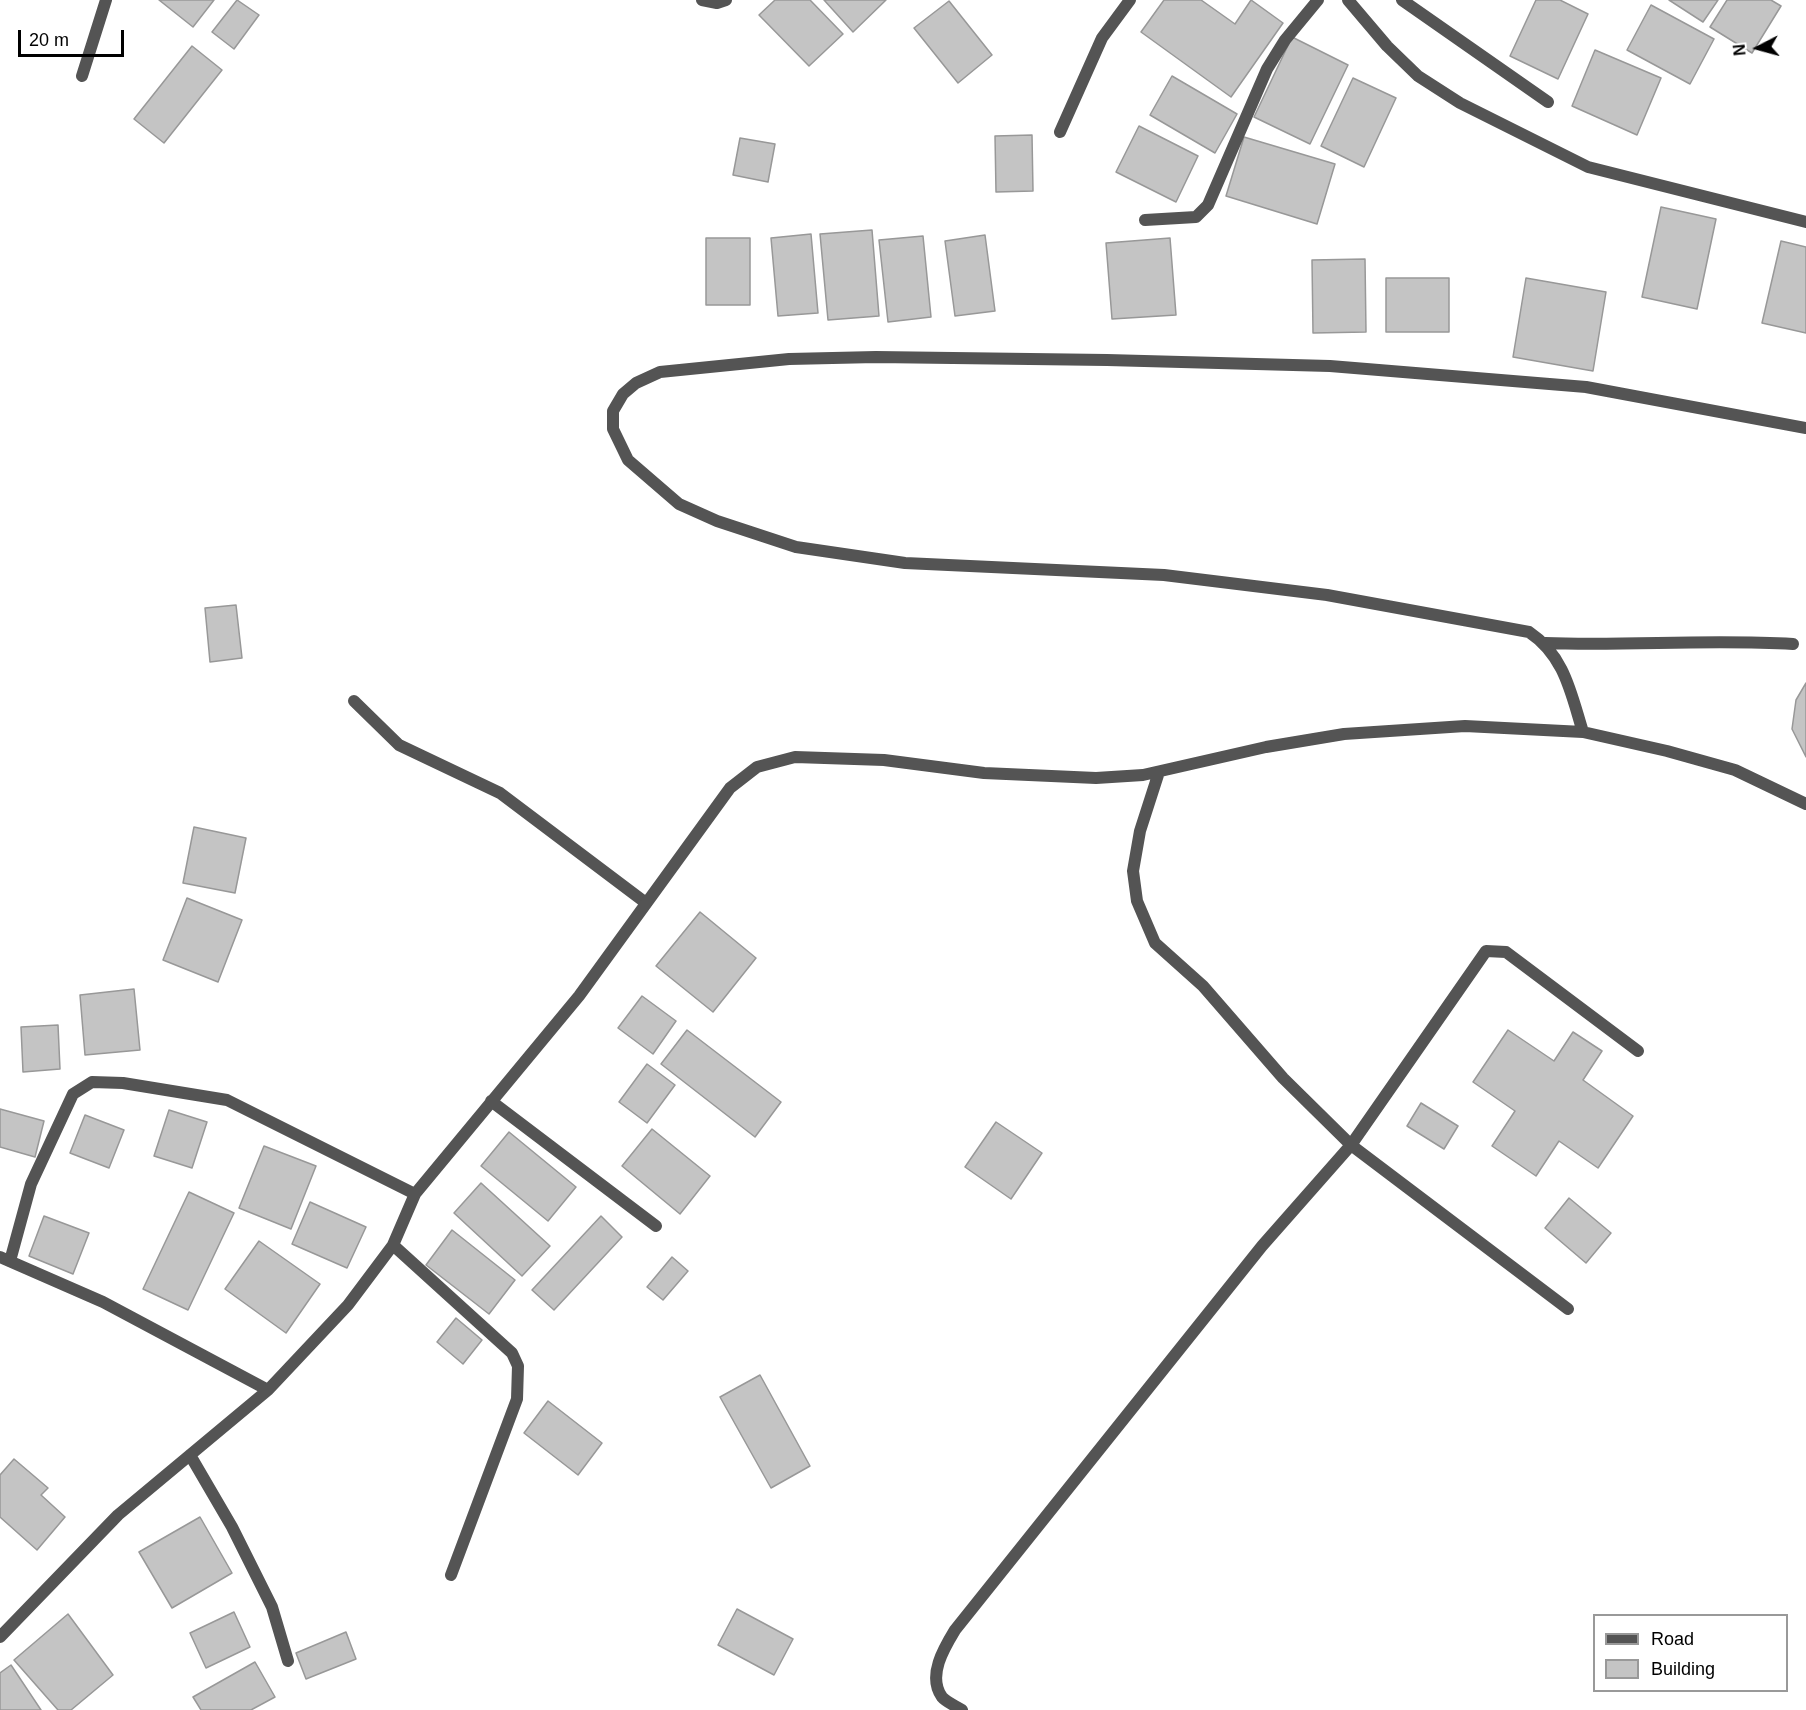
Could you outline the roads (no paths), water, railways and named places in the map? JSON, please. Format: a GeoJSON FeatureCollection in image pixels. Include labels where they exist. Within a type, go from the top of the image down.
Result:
{"type":"FeatureCollection","features":[{"type":"Feature","properties":{"kind":"street"},"geometry":{"type":"LineString","coordinates":[[82,76],[106,0]]}},
{"type":"Feature","properties":{"kind":"street"},"geometry":{"type":"LineString","coordinates":[[702,0],[717,3],[726,0]]}},
{"type":"Feature","properties":{"kind":"street"},"geometry":{"type":"LineString","coordinates":[[1060,132],[1102,38],[1131,0]]}},
{"type":"Feature","properties":{"kind":"street"},"geometry":{"type":"LineString","coordinates":[[1145,220],[1196,217],[1208,205],[1267,69],[1285,40],[1318,0]]}},
{"type":"Feature","properties":{"kind":"street"},"geometry":{"type":"LineString","coordinates":[[1348,0],[1387,46],[1418,76],[1460,103],[1588,167],[1806,222]]}},
{"type":"Feature","properties":{"kind":"street"},"geometry":{"type":"LineString","coordinates":[[1402,0],[1548,102]]}},
{"type":"Feature","properties":{"kind":"street"},"geometry":{"type":"LineString","coordinates":[[1583,732],[1557,659],[1545,643],[1529,632],[1304,592],[1164,574],[905,563],[796,548],[717,521],[679,504],[628,460],[613,429],[613,411],[623,394],[636,383],[660,372],[789,359],[876,357],[1330,366],[1416,372],[1586,387],[1806,428]]}},
{"type":"Feature","properties":{"kind":"street"},"geometry":{"type":"LineString","coordinates":[[1545,643],[1612,645],[1745,641],[1793,644]]}},
{"type":"Feature","properties":{"kind":"street"},"geometry":{"type":"LineString","coordinates":[[354,701],[399,745],[500,793],[646,903]]}},
{"type":"Feature","properties":{"kind":"street"},"geometry":{"type":"LineString","coordinates":[[0,1637],[118,1515],[268,1390],[348,1305],[393,1245],[415,1194],[579,996],[730,788],[757,767],[795,757],[884,760],[984,773],[1085,777],[1159,772],[1266,747],[1344,734],[1465,726],[1583,732],[1735,770],[1806,804]]}},
{"type":"Feature","properties":{"kind":"street"},"geometry":{"type":"LineString","coordinates":[[1159,772],[1140,831],[1133,871],[1137,901],[1155,943],[1203,986],[1282,1078],[1351,1145],[1568,1309]]}},
{"type":"Feature","properties":{"kind":"street"},"geometry":{"type":"LineString","coordinates":[[962,1710],[943,1698],[936,1683],[937,1669],[955,1630],[1262,1246],[1351,1145],[1486,951],[1506,952],[1638,1051]]}},
{"type":"Feature","properties":{"kind":"street"},"geometry":{"type":"LineString","coordinates":[[268,1390],[103,1302],[5,1259],[36,1174],[73,1094],[92,1082],[123,1083],[227,1100],[415,1194]]}},
{"type":"Feature","properties":{"kind":"street"},"geometry":{"type":"LineString","coordinates":[[491,1101],[656,1226]]}},
{"type":"Feature","properties":{"kind":"street"},"geometry":{"type":"LineString","coordinates":[[393,1245],[512,1353],[518,1366],[517,1399],[451,1575]]}},
{"type":"Feature","properties":{"kind":"street"},"geometry":{"type":"LineString","coordinates":[[190,1455],[232,1527],[272,1607],[288,1661]]}}]}
